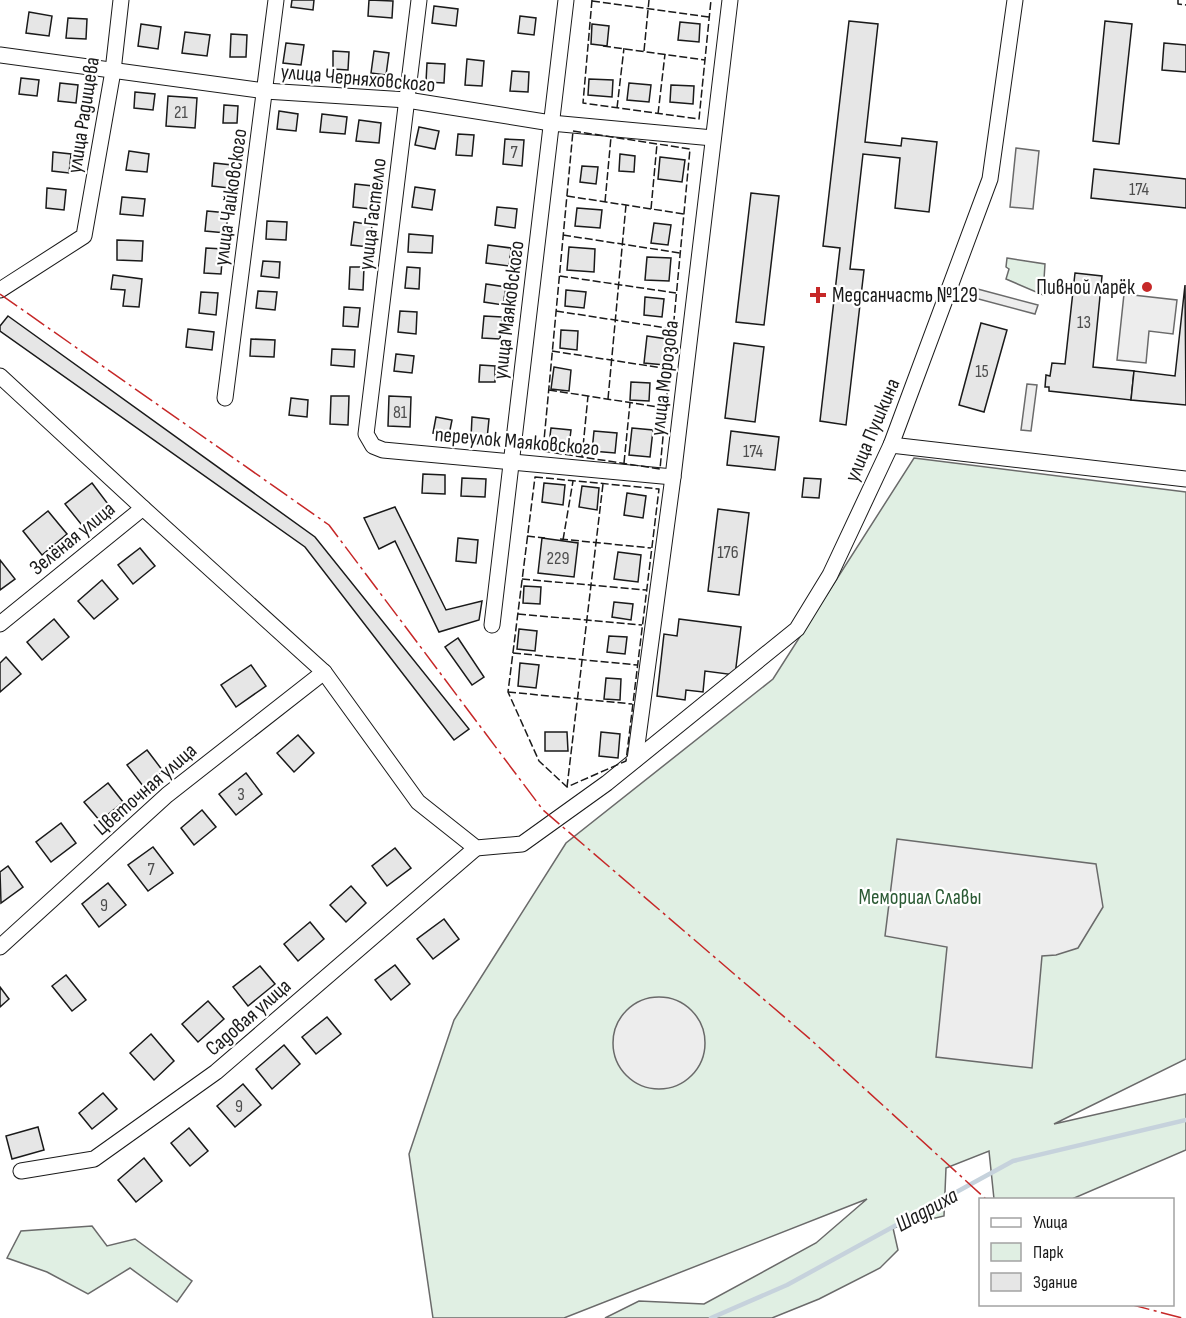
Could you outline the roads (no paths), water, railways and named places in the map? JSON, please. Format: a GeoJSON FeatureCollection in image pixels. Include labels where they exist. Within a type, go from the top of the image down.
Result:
{"type":"FeatureCollection","features":[{"type":"Feature","properties":{"kind":"street","name":"улица Радищева"},"geometry":{"type":"LineString","coordinates":[[0,290],[84,236],[113,71],[121,0]]}},
{"type":"Feature","properties":{"kind":"street","name":"улица Чайковского"},"geometry":{"type":"LineString","coordinates":[[225,398],[276,0]]}},
{"type":"Feature","properties":{"kind":"street","name":"улица Гастелло"},"geometry":{"type":"LineString","coordinates":[[366,434],[419,0]]}},
{"type":"Feature","properties":{"kind":"street","name":"улица Маяковского"},"geometry":{"type":"LineString","coordinates":[[492,625],[566,0]]}},
{"type":"Feature","properties":{"kind":"street","name":"улица Морозова"},"geometry":{"type":"LineString","coordinates":[[635,760],[673,477],[730,0]]}},
{"type":"Feature","properties":{"kind":"street","name":"улица Пушкина"},"geometry":{"type":"LineString","coordinates":[[476,848],[522,844],[607,783],[798,628],[830,575],[891,445],[992,172],[1016,0]]}},
{"type":"Feature","properties":{"kind":"street","name":"улица Черняховского"},"geometry":{"type":"LineString","coordinates":[[0,55],[265,91],[407,100],[551,123],[713,138]]}},
{"type":"Feature","properties":{"kind":"street"},"geometry":{"type":"LineString","coordinates":[[0,376],[324,672],[418,802],[476,848]]}},
{"type":"Feature","properties":{"kind":"street","name":"переулок Маяковского"},"geometry":{"type":"LineString","coordinates":[[366,434],[373,446],[383,450],[673,477]]}},
{"type":"Feature","properties":{"kind":"street"},"geometry":{"type":"LineString","coordinates":[[891,445],[1186,479]]}},
{"type":"Feature","properties":{"kind":"street","name":"Зелёная улица"},"geometry":{"type":"LineString","coordinates":[[0,624],[143,508]]}},
{"type":"Feature","properties":{"kind":"street","name":"Цветочная улица"},"geometry":{"type":"LineString","coordinates":[[0,947],[167,795],[324,672]]}},
{"type":"Feature","properties":{"kind":"street","name":"Садовая улица"},"geometry":{"type":"LineString","coordinates":[[21,1171],[94,1159],[216,1072],[476,848]]}},
{"type":"Feature","properties":{"kind":"waterway","name":"Шадриха"},"geometry":{"type":"LineString","coordinates":[[711,1318],[787,1285],[1013,1161],[1186,1120]]}},
{"type":"Feature","properties":{"kind":"place","name":"Пивной ларёк"},"geometry":{"type":"Point","coordinates":[1147,287]}},
{"type":"Feature","properties":{"kind":"place","name":"Медсанчасть №129"},"geometry":{"type":"Point","coordinates":[818,295]}},
{"type":"Feature","properties":{"kind":"park label","name":"Мемориал Славы"},"geometry":{"type":"Point","coordinates":[920,897]}}]}
